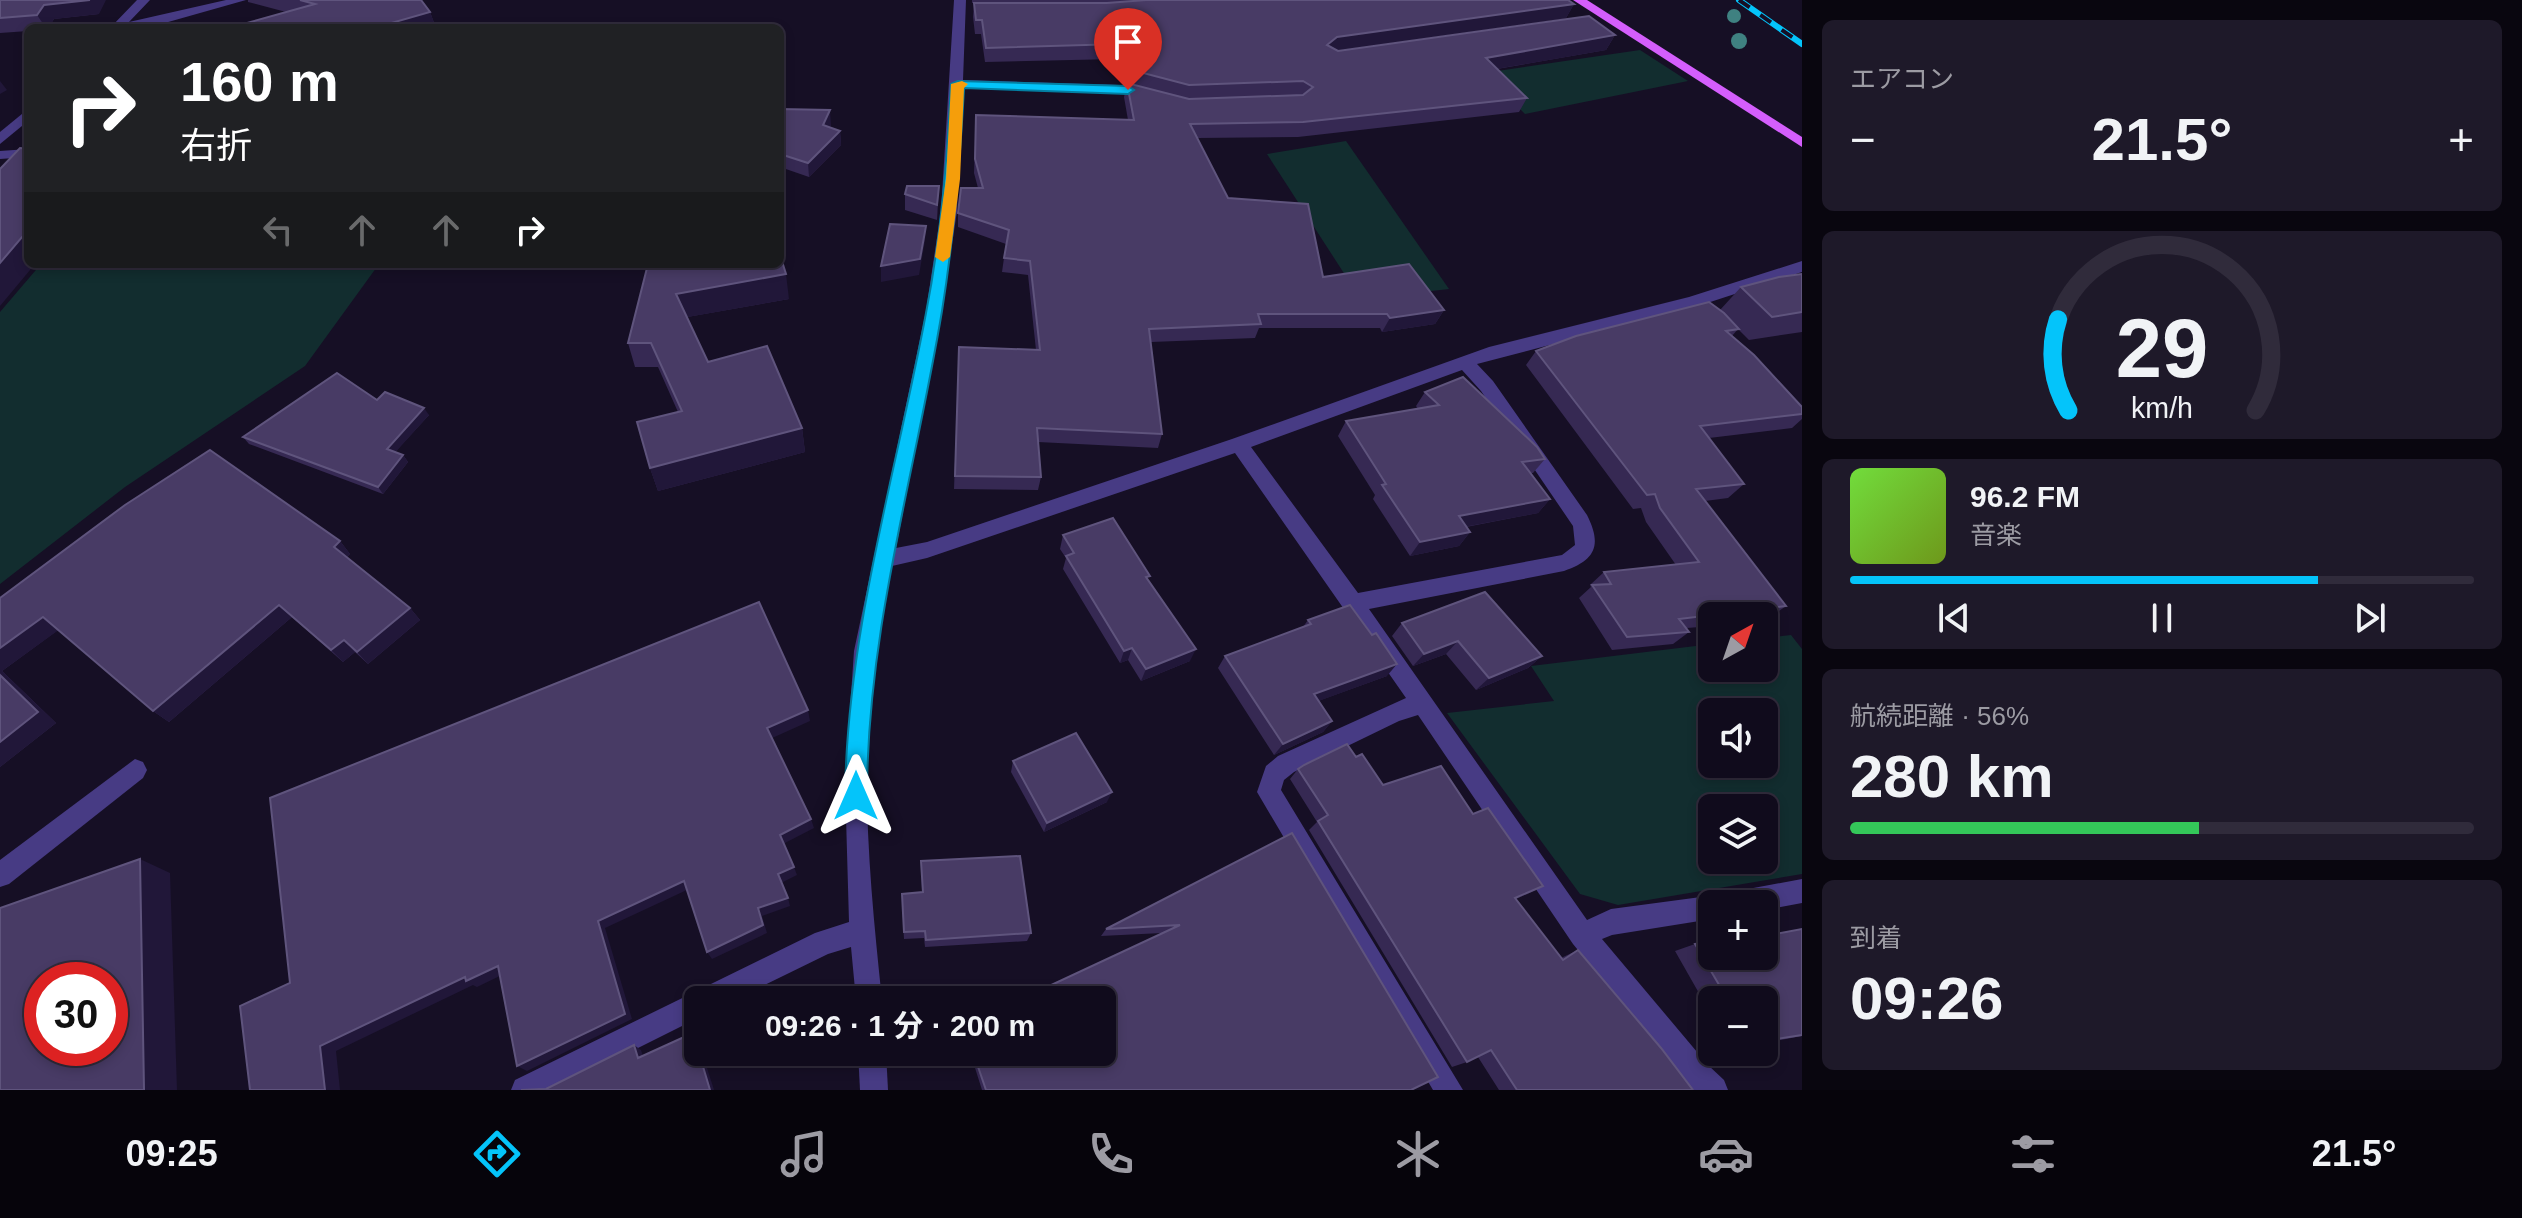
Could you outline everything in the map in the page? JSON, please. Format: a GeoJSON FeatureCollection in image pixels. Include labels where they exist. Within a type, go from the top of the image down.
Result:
{"type":"FeatureCollection","features":[{"type":"Feature","properties":{"kind":"main road"},"geometry":{"type":"LineString","coordinates":[[1579,0],[1802,143]]}},
{"type":"Feature","properties":{"kind":"street"},"geometry":{"type":"LineString","coordinates":[[120,24],[144,0]]}},
{"type":"Feature","properties":{"kind":"street"},"geometry":{"type":"LineString","coordinates":[[147,24],[240,0]]}},
{"type":"Feature","properties":{"kind":"street"},"geometry":{"type":"LineString","coordinates":[[868,986],[862,931],[856,741],[865,651],[938,287],[952,190],[965,7]]}},
{"type":"Feature","properties":{"kind":"street"},"geometry":{"type":"LineString","coordinates":[[1581,23],[1610,19]]}},
{"type":"Feature","properties":{"kind":"street"},"geometry":{"type":"LineString","coordinates":[[958,84],[1119,89],[1166,101]]}},
{"type":"Feature","properties":{"kind":"street"},"geometry":{"type":"LineString","coordinates":[[0,140],[24,117]]}},
{"type":"Feature","properties":{"kind":"street"},"geometry":{"type":"LineString","coordinates":[[0,155],[24,153]]}},
{"type":"Feature","properties":{"kind":"street"},"geometry":{"type":"LineString","coordinates":[[884,559],[927,550],[1239,444],[1510,347],[1699,307],[1802,266]]}},
{"type":"Feature","properties":{"kind":"street"},"geometry":{"type":"LineString","coordinates":[[1353,603],[1564,563],[1582,554],[1586,546],[1586,531],[1580,521],[1487,386],[1465,362]]}},
{"type":"Feature","properties":{"kind":"street"},"geometry":{"type":"LineString","coordinates":[[1239,444],[1582,935],[1698,1075],[1714,1090]]}},
{"type":"Feature","properties":{"kind":"street"},"geometry":{"type":"LineString","coordinates":[[1422,704],[1395,712],[1286,764],[1274,774],[1269,792],[1449,1090]]}},
{"type":"Feature","properties":{"kind":"street"},"geometry":{"type":"LineString","coordinates":[[0,875],[135,770]]}},
{"type":"Feature","properties":{"kind":"street"},"geometry":{"type":"LineString","coordinates":[[1778,895],[1802,891]]}},
{"type":"Feature","properties":{"kind":"street"},"geometry":{"type":"LineString","coordinates":[[1582,935],[1611,922],[1698,908]]}},
{"type":"Feature","properties":{"kind":"street"},"geometry":{"type":"LineString","coordinates":[[734,986],[824,942],[862,931]]}},
{"type":"Feature","properties":{"kind":"street"},"geometry":{"type":"LineString","coordinates":[[525,1090],[684,1011]]}},
{"type":"Feature","properties":{"kind":"street"},"geometry":{"type":"LineString","coordinates":[[873,1066],[874,1090]]}},
{"type":"Feature","properties":{"kind":"green space"},"geometry":{"type":"Polygon","coordinates":[[[1640,50],[1688,81],[1525,114],[1484,73],[1640,50]]]}},
{"type":"Feature","properties":{"kind":"green space"},"geometry":{"type":"Polygon","coordinates":[[[1346,141],[1449,289],[1414,293],[1347,278],[1267,154],[1346,141]]]}},
{"type":"Feature","properties":{"kind":"green space"},"geometry":{"type":"Polygon","coordinates":[[[38,268],[376,268],[305,366],[125,487],[0,584],[0,312],[38,268]]]}},
{"type":"Feature","properties":{"kind":"green space"},"geometry":{"type":"Polygon","coordinates":[[[1791,635],[1802,649],[1802,874],[1618,905],[1580,894],[1447,713],[1554,701],[1531,666],[1698,646],[1698,682],[1778,682],[1778,636],[1791,635]]]}},
{"type":"Feature","properties":{"kind":"building"},"geometry":{"type":"Polygon","coordinates":[[[0,0],[90,0],[44,5],[37,15],[0,18],[0,0]]]}},
{"type":"Feature","properties":{"kind":"building"},"geometry":{"type":"Polygon","coordinates":[[[300,0],[421,0],[430,12],[388,24],[243,24],[315,4],[300,0]]]}},
{"type":"Feature","properties":{"kind":"building"},"geometry":{"type":"Polygon","coordinates":[[[1568,0],[1574,4],[1337,37],[1327,45],[1338,51],[1589,16],[1615,35],[1486,58],[1527,98],[1303,122],[1190,124],[1228,198],[1308,204],[1323,277],[1409,264],[1444,310],[1390,318],[1387,314],[1258,314],[1261,324],[1149,329],[1162,434],[1037,428],[1041,477],[955,476],[959,347],[1040,350],[1030,261],[1004,258],[1009,230],[958,213],[961,188],[983,188],[975,159],[976,115],[1134,120],[1127,83],[1189,99],[1303,95],[1313,87],[1303,81],[1189,85],[1124,68],[1120,44],[986,48],[982,20],[976,20],[974,3],[1568,0]]]}},
{"type":"Feature","properties":{"kind":"building"},"geometry":{"type":"Polygon","coordinates":[[[784,109],[830,110],[823,125],[840,131],[808,163],[784,155],[784,109]]]}},
{"type":"Feature","properties":{"kind":"building"},"geometry":{"type":"Polygon","coordinates":[[[20,148],[24,148],[24,237],[0,263],[0,169],[20,148]]]}},
{"type":"Feature","properties":{"kind":"building"},"geometry":{"type":"Polygon","coordinates":[[[907,186],[939,186],[937,205],[905,194],[907,186]]]}},
{"type":"Feature","properties":{"kind":"building"},"geometry":{"type":"Polygon","coordinates":[[[890,224],[926,226],[920,259],[881,266],[890,224]]]}},
{"type":"Feature","properties":{"kind":"building"},"geometry":{"type":"Polygon","coordinates":[[[647,268],[784,268],[786,274],[676,294],[708,362],[767,346],[802,428],[650,468],[637,422],[682,411],[651,343],[628,343],[647,268]]]}},
{"type":"Feature","properties":{"kind":"building"},"geometry":{"type":"Polygon","coordinates":[[[1802,274],[1802,312],[1772,317],[1741,287],[1779,277],[1802,274]]]}},
{"type":"Feature","properties":{"kind":"building"},"geometry":{"type":"Polygon","coordinates":[[[1709,302],[1739,329],[1726,331],[1754,355],[1802,407],[1802,414],[1700,426],[1744,484],[1696,489],[1786,606],[1778,607],[1778,602],[1698,602],[1698,617],[1679,619],[1689,632],[1627,637],[1592,585],[1611,584],[1604,572],[1699,562],[1660,508],[1655,494],[1647,495],[1536,351],[1576,336],[1709,302]]]}},
{"type":"Feature","properties":{"kind":"building"},"geometry":{"type":"Polygon","coordinates":[[[337,373],[377,400],[385,392],[424,408],[387,449],[403,455],[378,487],[243,437],[337,373]]]}},
{"type":"Feature","properties":{"kind":"building"},"geometry":{"type":"Polygon","coordinates":[[[1463,377],[1537,447],[1545,459],[1522,462],[1550,499],[1459,516],[1470,532],[1420,542],[1382,485],[1386,484],[1346,421],[1439,405],[1425,392],[1463,377]]]}},
{"type":"Feature","properties":{"kind":"building"},"geometry":{"type":"Polygon","coordinates":[[[210,450],[340,541],[334,547],[410,608],[357,652],[344,640],[331,650],[279,605],[153,711],[43,617],[0,648],[0,598],[125,505],[210,450]]]}},
{"type":"Feature","properties":{"kind":"building"},"geometry":{"type":"Polygon","coordinates":[[[1113,518],[1150,576],[1146,577],[1196,649],[1146,669],[1132,648],[1124,651],[1066,556],[1074,553],[1063,535],[1113,518]]]}},
{"type":"Feature","properties":{"kind":"building"},"geometry":{"type":"Polygon","coordinates":[[[1485,592],[1542,656],[1489,678],[1458,641],[1424,654],[1402,623],[1485,592]]]}},
{"type":"Feature","properties":{"kind":"building"},"geometry":{"type":"Polygon","coordinates":[[[759,602],[808,710],[767,728],[811,819],[780,835],[794,867],[778,874],[788,898],[758,908],[763,925],[707,952],[684,881],[598,921],[625,1014],[517,1066],[498,966],[466,981],[465,977],[320,1046],[325,1090],[250,1090],[240,1006],[290,983],[270,798],[759,602]]]}},
{"type":"Feature","properties":{"kind":"building"},"geometry":{"type":"Polygon","coordinates":[[[1350,605],[1372,635],[1376,633],[1397,664],[1314,694],[1332,721],[1283,744],[1225,656],[1311,624],[1308,620],[1350,605]]]}},
{"type":"Feature","properties":{"kind":"building"},"geometry":{"type":"Polygon","coordinates":[[[0,675],[38,712],[0,742],[0,675]]]}},
{"type":"Feature","properties":{"kind":"building"},"geometry":{"type":"Polygon","coordinates":[[[1076,733],[1112,792],[1047,823],[1013,761],[1076,733]]]}},
{"type":"Feature","properties":{"kind":"building"},"geometry":{"type":"Polygon","coordinates":[[[1347,744],[1356,757],[1362,754],[1383,785],[1441,766],[1473,814],[1488,808],[1543,886],[1515,898],[1563,960],[1578,950],[1693,1090],[1517,1090],[1491,1050],[1467,1062],[1318,821],[1328,815],[1298,769],[1347,744]]]}},
{"type":"Feature","properties":{"kind":"building"},"geometry":{"type":"Polygon","coordinates":[[[1292,833],[1438,1077],[1411,1090],[986,1090],[978,1066],[1116,1066],[1116,986],[1049,986],[1180,925],[1106,929],[1292,833]]]}},
{"type":"Feature","properties":{"kind":"building"},"geometry":{"type":"Polygon","coordinates":[[[1020,856],[1031,933],[926,940],[925,931],[904,932],[902,894],[923,892],[921,861],[1020,856]]]}},
{"type":"Feature","properties":{"kind":"building"},"geometry":{"type":"Polygon","coordinates":[[[140,859],[144,1090],[0,1090],[0,908],[140,859]]]}},
{"type":"Feature","properties":{"kind":"building"},"geometry":{"type":"Polygon","coordinates":[[[1802,929],[1802,1035],[1778,1039],[1778,986],[1720,986],[1710,970],[1778,970],[1778,933],[1802,929]]]}},
{"type":"Feature","properties":{"kind":"building"},"geometry":{"type":"Polygon","coordinates":[[[684,1037],[684,1066],[703,1066],[710,1090],[521,1090],[546,1089],[634,1045],[638,1058],[684,1037]]]}},
{"type":"Feature","properties":{"kind":"railway"},"geometry":{"type":"LineString","coordinates":[[1739,0],[1802,44]]}},
{"type":"Feature","properties":{"kind":"slow traffic"},"geometry":{"type":"LineString","coordinates":[[943,257],[953,179],[958,84],[962,84]]}},
{"type":"Feature","properties":{"kind":"route"},"geometry":{"type":"LineString","coordinates":[[856,796],[856,741],[865,651],[934,311],[951,195],[958,84],[1128,90]]}}]}
